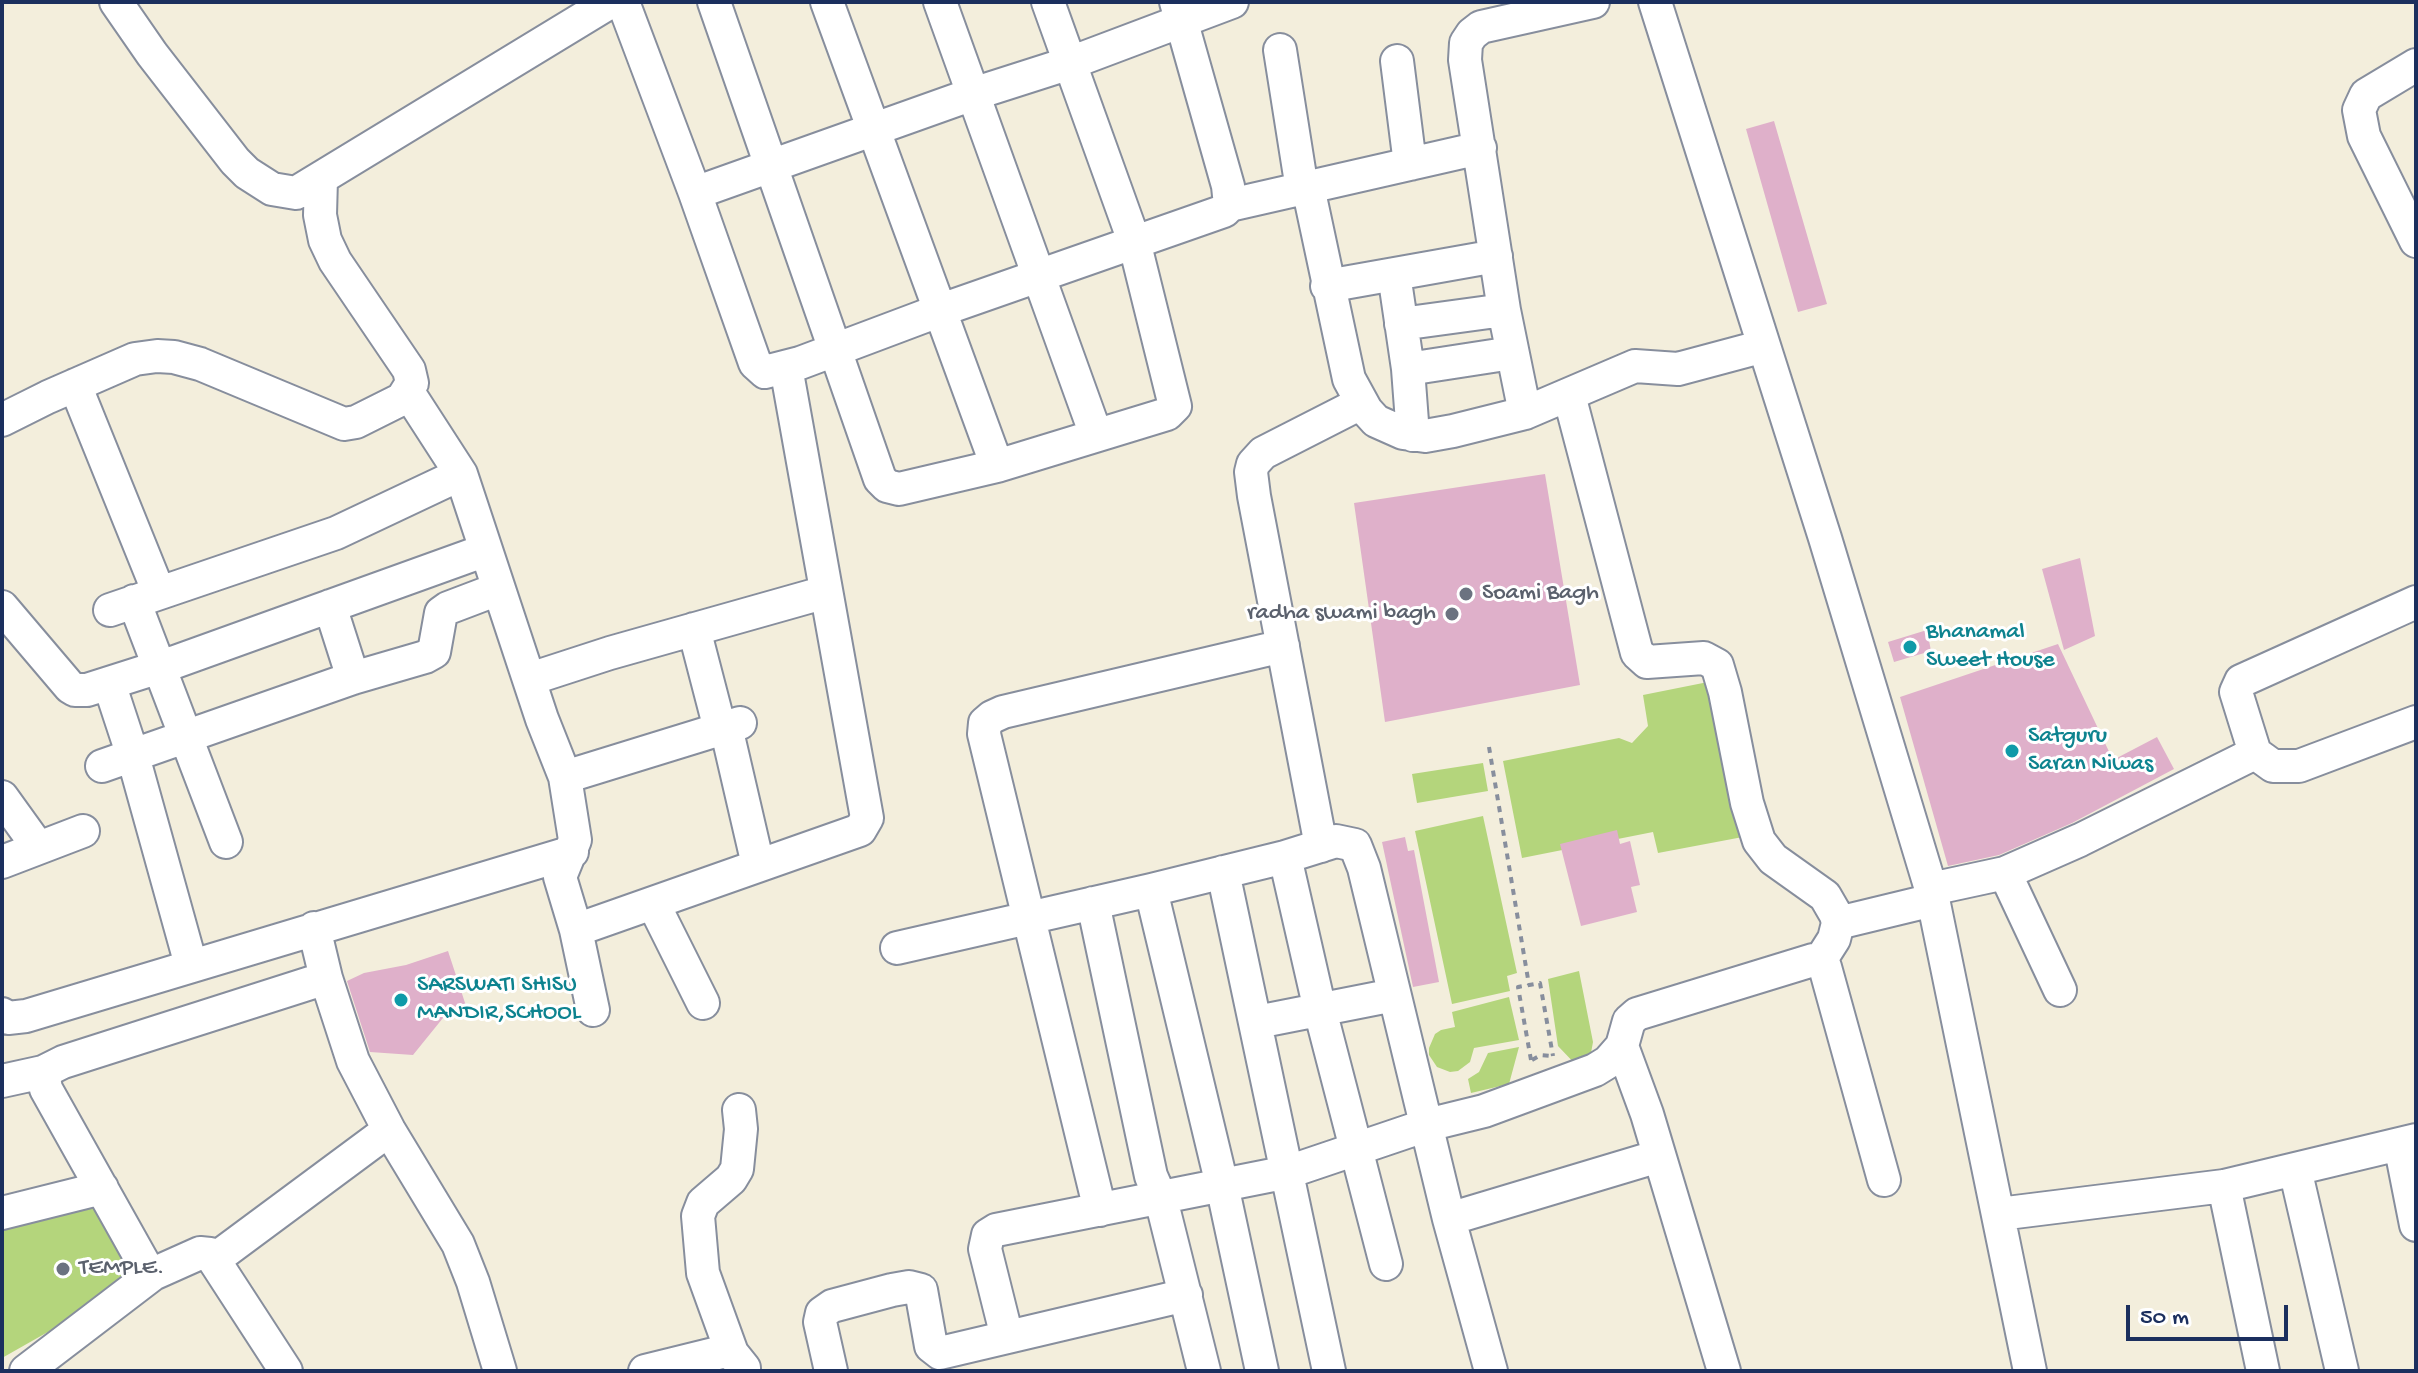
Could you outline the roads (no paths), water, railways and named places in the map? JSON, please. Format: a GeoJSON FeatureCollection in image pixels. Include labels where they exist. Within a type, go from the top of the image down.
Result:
{"type":"FeatureCollection","features":[{"type":"Feature","properties":{"kind":"street"},"geometry":{"type":"LineString","coordinates":[[116,2],[152,54],[247,173],[284,193],[296,193],[321,179],[610,2]]}},
{"type":"Feature","properties":{"kind":"street"},"geometry":{"type":"LineString","coordinates":[[623,2],[757,367],[765,372],[1039,278],[1134,241],[1218,216],[1230,205],[1480,148]]}},
{"type":"Feature","properties":{"kind":"street"},"geometry":{"type":"LineString","coordinates":[[714,2],[880,479],[887,486],[899,489],[997,466],[1167,414],[1175,406],[1134,241],[1048,2]]}},
{"type":"Feature","properties":{"kind":"street"},"geometry":{"type":"LineString","coordinates":[[827,2],[997,466]]}},
{"type":"Feature","properties":{"kind":"street"},"geometry":{"type":"LineString","coordinates":[[940,2],[1096,435]]}},
{"type":"Feature","properties":{"kind":"street"},"geometry":{"type":"LineString","coordinates":[[695,193],[973,94],[1070,63],[1180,11],[1232,2]]}},
{"type":"Feature","properties":{"kind":"street"},"geometry":{"type":"LineString","coordinates":[[1525,413],[1504,310],[1465,60],[1466,43],[1481,27],[1593,2]]}},
{"type":"Feature","properties":{"kind":"street"},"geometry":{"type":"LineString","coordinates":[[1655,2],[1932,895],[2030,1371]]}},
{"type":"Feature","properties":{"kind":"street"},"geometry":{"type":"LineString","coordinates":[[1180,11],[1228,186],[1230,205]]}},
{"type":"Feature","properties":{"kind":"street"},"geometry":{"type":"LineString","coordinates":[[1280,50],[1305,188],[1349,379],[1361,403],[1376,421],[1390,429],[1413,435],[1453,431],[1525,413],[1635,366],[1684,368],[1764,346]]}},
{"type":"Feature","properties":{"kind":"street"},"geometry":{"type":"LineString","coordinates":[[1397,61],[1410,164]]}},
{"type":"Feature","properties":{"kind":"street"},"geometry":{"type":"LineString","coordinates":[[2416,65],[2366,95],[2359,110],[2364,136],[2416,241]]}},
{"type":"Feature","properties":{"kind":"street"},"geometry":{"type":"LineString","coordinates":[[2,420],[135,359],[157,356],[174,357],[225,373],[344,424],[356,422],[402,399],[412,383],[409,370],[335,261],[325,240],[320,215],[321,179]]}},
{"type":"Feature","properties":{"kind":"street"},"geometry":{"type":"LineString","coordinates":[[1327,286],[1496,256]]}},
{"type":"Feature","properties":{"kind":"street"},"geometry":{"type":"LineString","coordinates":[[1394,274],[1408,369],[1413,435]]}},
{"type":"Feature","properties":{"kind":"street"},"geometry":{"type":"LineString","coordinates":[[1401,324],[1504,310]]}},
{"type":"Feature","properties":{"kind":"street"},"geometry":{"type":"LineString","coordinates":[[1408,369],[1512,353]]}},
{"type":"Feature","properties":{"kind":"street"},"geometry":{"type":"LineString","coordinates":[[576,930],[860,830],[867,818],[786,367]]}},
{"type":"Feature","properties":{"kind":"street"},"geometry":{"type":"LineString","coordinates":[[75,385],[134,601],[226,842]]}},
{"type":"Feature","properties":{"kind":"street"},"geometry":{"type":"LineString","coordinates":[[408,392],[461,474],[565,777],[575,829],[572,852],[560,877],[576,930],[593,1010]]}},
{"type":"Feature","properties":{"kind":"street"},"geometry":{"type":"LineString","coordinates":[[1569,395],[1637,653],[1647,662],[1704,658],[1717,665],[1747,803],[1759,841],[1773,859],[1825,896],[1836,915],[1838,923],[1834,939],[1820,961]]}},
{"type":"Feature","properties":{"kind":"street"},"geometry":{"type":"LineString","coordinates":[[1321,846],[1254,496],[1253,464],[1263,453],[1361,403]]}},
{"type":"Feature","properties":{"kind":"street"},"geometry":{"type":"LineString","coordinates":[[134,601],[336,533],[461,474]]}},
{"type":"Feature","properties":{"kind":"street"},"geometry":{"type":"LineString","coordinates":[[2,607],[70,687],[87,690],[486,550]]}},
{"type":"Feature","properties":{"kind":"street"},"geometry":{"type":"LineString","coordinates":[[102,766],[430,654],[435,647],[441,613],[498,589]]}},
{"type":"Feature","properties":{"kind":"street"},"geometry":{"type":"LineString","coordinates":[[530,679],[826,592]]}},
{"type":"Feature","properties":{"kind":"street"},"geometry":{"type":"LineString","coordinates":[[2416,602],[2246,677],[2236,692],[2255,753],[2273,766],[2299,766],[2416,722]]}},
{"type":"Feature","properties":{"kind":"street"},"geometry":{"type":"LineString","coordinates":[[330,606],[353,678]]}},
{"type":"Feature","properties":{"kind":"street"},"geometry":{"type":"LineString","coordinates":[[694,629],[728,726],[758,865]]}},
{"type":"Feature","properties":{"kind":"street"},"geometry":{"type":"LineString","coordinates":[[1100,1210],[984,734],[987,720],[1003,712],[1283,646]]}},
{"type":"Feature","properties":{"kind":"street"},"geometry":{"type":"LineString","coordinates":[[109,683],[133,756],[191,965]]}},
{"type":"Feature","properties":{"kind":"street"},"geometry":{"type":"LineString","coordinates":[[565,777],[728,726]]}},
{"type":"Feature","properties":{"kind":"street"},"geometry":{"type":"LineString","coordinates":[[1838,923],[2005,873],[2080,840],[2255,753]]}},
{"type":"Feature","properties":{"kind":"street"},"geometry":{"type":"LineString","coordinates":[[2,797],[38,847]]}},
{"type":"Feature","properties":{"kind":"street"},"geometry":{"type":"LineString","coordinates":[[2,862],[83,831]]}},
{"type":"Feature","properties":{"kind":"street"},"geometry":{"type":"LineString","coordinates":[[897,948],[1151,890],[1321,846],[1343,842],[1355,845],[1449,1219],[1491,1371]]}},
{"type":"Feature","properties":{"kind":"street"},"geometry":{"type":"LineString","coordinates":[[2,1014],[8,1018],[26,1016],[572,852]]}},
{"type":"Feature","properties":{"kind":"street"},"geometry":{"type":"LineString","coordinates":[[1285,857],[1320,1010],[1386,1264]]}},
{"type":"Feature","properties":{"kind":"street"},"geometry":{"type":"LineString","coordinates":[[1223,872],[1329,1371]]}},
{"type":"Feature","properties":{"kind":"street"},"geometry":{"type":"LineString","coordinates":[[2005,873],[2060,990]]}},
{"type":"Feature","properties":{"kind":"street"},"geometry":{"type":"LineString","coordinates":[[1151,890],[1222,1185],[1262,1371]]}},
{"type":"Feature","properties":{"kind":"street"},"geometry":{"type":"LineString","coordinates":[[653,903],[703,1003]]}},
{"type":"Feature","properties":{"kind":"street"},"geometry":{"type":"LineString","coordinates":[[1093,903],[1151,1176],[1161,1199],[1204,1371]]}},
{"type":"Feature","properties":{"kind":"street"},"geometry":{"type":"LineString","coordinates":[[314,928],[326,978],[353,1061],[389,1130],[462,1252],[500,1371]]}},
{"type":"Feature","properties":{"kind":"street"},"geometry":{"type":"LineString","coordinates":[[1007,1337],[985,1249],[988,1235],[996,1230],[1288,1172],[1427,1125],[1484,1111],[1595,1070],[1608,1062],[1622,1046],[1629,1021],[1637,1014],[1808,961],[1820,961]]}},
{"type":"Feature","properties":{"kind":"street"},"geometry":{"type":"LineString","coordinates":[[1820,961],[1825,967],[1884,1180]]}},
{"type":"Feature","properties":{"kind":"street"},"geometry":{"type":"LineString","coordinates":[[2,1081],[43,1072],[63,1062],[326,978]]}},
{"type":"Feature","properties":{"kind":"street"},"geometry":{"type":"LineString","coordinates":[[1257,1022],[1394,995]]}},
{"type":"Feature","properties":{"kind":"street"},"geometry":{"type":"LineString","coordinates":[[1622,1046],[1647,1114],[1724,1371]]}},
{"type":"Feature","properties":{"kind":"street"},"geometry":{"type":"LineString","coordinates":[[43,1072],[46,1089],[153,1274]]}},
{"type":"Feature","properties":{"kind":"street"},"geometry":{"type":"LineString","coordinates":[[739,1110],[740,1159],[737,1169],[731,1179],[703,1203],[698,1216],[703,1273],[739,1362]]}},
{"type":"Feature","properties":{"kind":"street"},"geometry":{"type":"LineString","coordinates":[[215,1259],[389,1130]]}},
{"type":"Feature","properties":{"kind":"street"},"geometry":{"type":"LineString","coordinates":[[1999,1214],[2224,1186],[2408,1142],[2416,1225]]}},
{"type":"Feature","properties":{"kind":"street"},"geometry":{"type":"LineString","coordinates":[[1449,1219],[1659,1156]]}},
{"type":"Feature","properties":{"kind":"street"},"geometry":{"type":"LineString","coordinates":[[2295,1169],[2342,1371]]}},
{"type":"Feature","properties":{"kind":"street"},"geometry":{"type":"LineString","coordinates":[[2224,1186],[2263,1371]]}},
{"type":"Feature","properties":{"kind":"street"},"geometry":{"type":"LineString","coordinates":[[2,1213],[102,1188]]}},
{"type":"Feature","properties":{"kind":"street"},"geometry":{"type":"LineString","coordinates":[[26,1371],[153,1274],[205,1252],[215,1259],[286,1371]]}},
{"type":"Feature","properties":{"kind":"street"},"geometry":{"type":"LineString","coordinates":[[831,1371],[820,1322],[822,1313],[832,1306],[892,1290],[909,1287],[921,1290],[931,1346],[935,1352],[1186,1295]]}},
{"type":"Feature","properties":{"kind":"street"},"geometry":{"type":"LineString","coordinates":[[645,1371],[716,1353],[739,1362]]}},
{"type":"Feature","properties":{"kind":"place","name":"Soami Bagh"},"geometry":{"type":"Point","coordinates":[1466,594]}},
{"type":"Feature","properties":{"kind":"place","name":"radha swami bagh"},"geometry":{"type":"Point","coordinates":[1452,614]}},
{"type":"Feature","properties":{"kind":"place","name":"Bhanamal Sweet House"},"geometry":{"type":"Point","coordinates":[1910,647]}},
{"type":"Feature","properties":{"kind":"place","name":"Satguru Saran Niwas"},"geometry":{"type":"Point","coordinates":[2012,751]}},
{"type":"Feature","properties":{"kind":"place","name":"SARSWATI SHISU MANDIR,SCHOOL"},"geometry":{"type":"Point","coordinates":[401,1000]}},
{"type":"Feature","properties":{"kind":"place","name":"TEMPLE."},"geometry":{"type":"Point","coordinates":[63,1269]}}]}
